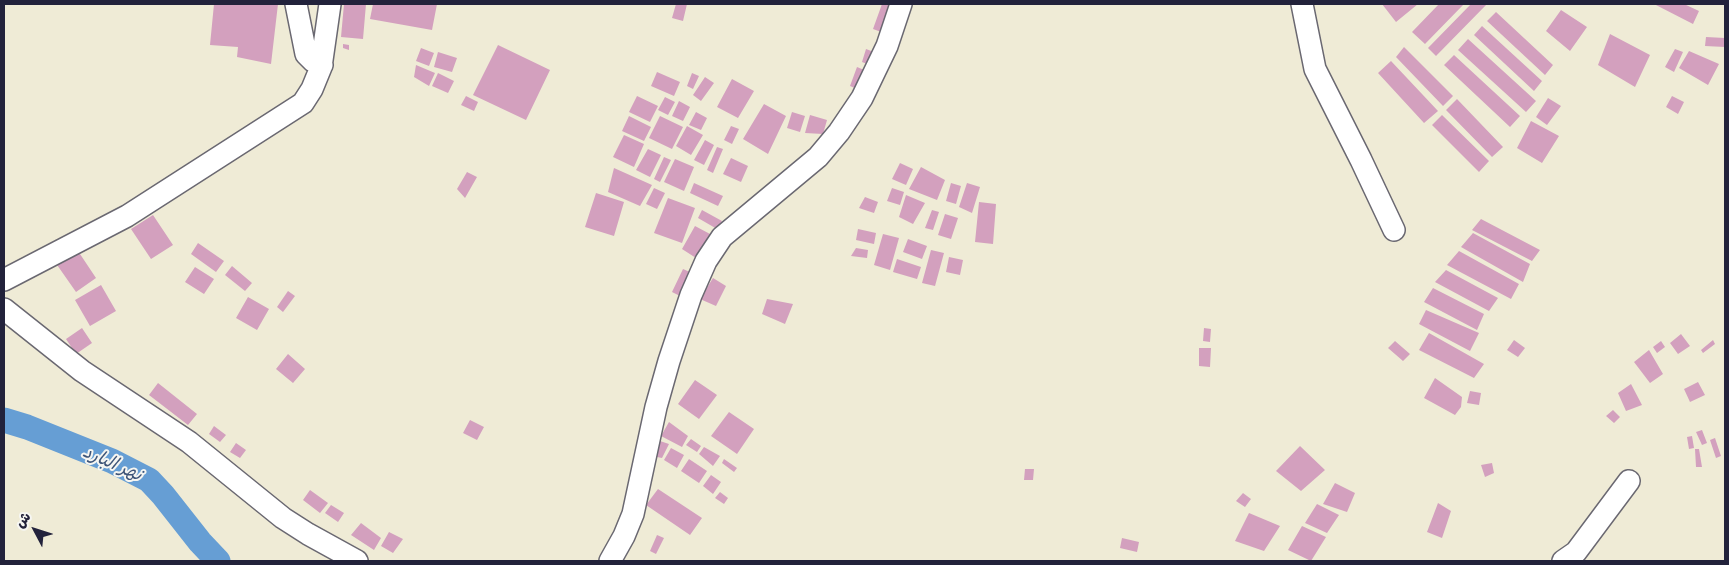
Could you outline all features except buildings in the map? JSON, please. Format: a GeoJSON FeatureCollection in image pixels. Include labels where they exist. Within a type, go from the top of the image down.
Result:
{"type":"FeatureCollection","features":[{"type":"Feature","properties":{"kind":"street"},"geometry":{"type":"LineString","coordinates":[[296,4],[306,54],[313,62],[322,65]]}},
{"type":"Feature","properties":{"kind":"street"},"geometry":{"type":"LineString","coordinates":[[4,280],[127,216],[292,112],[303,103],[312,89],[322,65],[330,4]]}},
{"type":"Feature","properties":{"kind":"street"},"geometry":{"type":"LineString","coordinates":[[610,561],[624,536],[633,514],[656,407],[669,361],[691,295],[706,261],[722,237],[818,157],[839,132],[862,98],[887,46],[901,4]]}},
{"type":"Feature","properties":{"kind":"street"},"geometry":{"type":"LineString","coordinates":[[1302,4],[1315,69],[1362,160],[1394,230]]}},
{"type":"Feature","properties":{"kind":"street"},"geometry":{"type":"LineString","coordinates":[[4,309],[82,371],[189,442],[283,518],[357,561]]}},
{"type":"Feature","properties":{"kind":"street"},"geometry":{"type":"LineString","coordinates":[[1563,561],[1576,552],[1629,481]]}},
{"type":"Feature","properties":{"kind":"waterway","name":"نهر البارد"},"geometry":{"type":"LineString","coordinates":[[4,420],[27,427],[112,461],[149,480],[218,561]]}}]}
